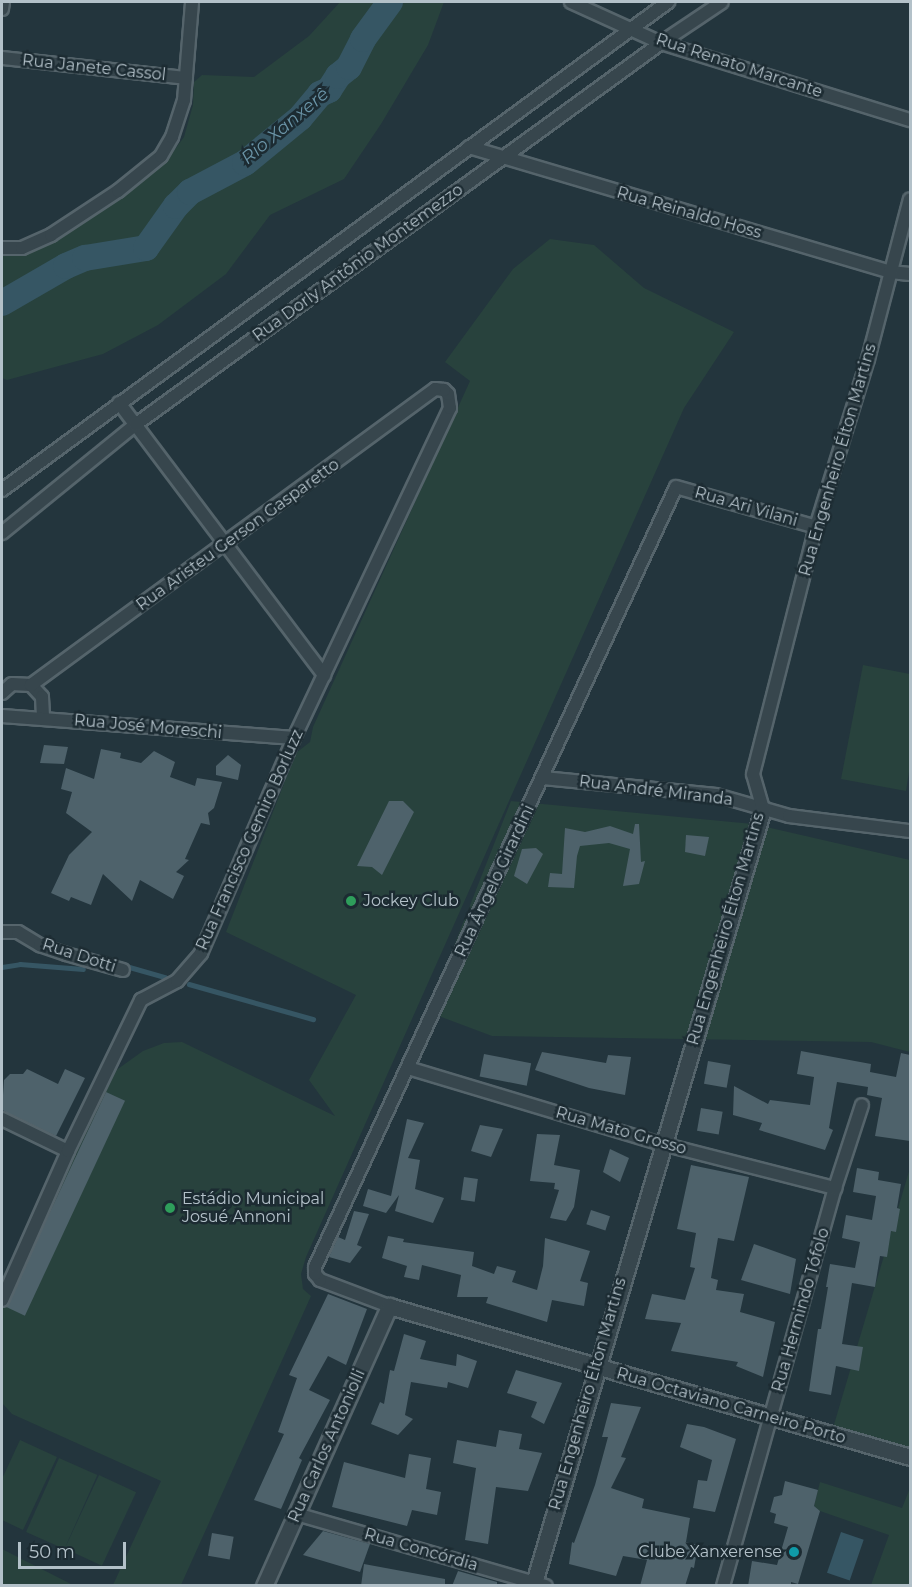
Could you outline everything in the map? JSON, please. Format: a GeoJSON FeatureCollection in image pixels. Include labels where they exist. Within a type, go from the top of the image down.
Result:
{"type":"FeatureCollection","features":[{"type":"Feature","properties":{"kind":"street"},"geometry":{"type":"LineString","coordinates":[[2,9],[3,2]]}},
{"type":"Feature","properties":{"kind":"street"},"geometry":{"type":"LineString","coordinates":[[2,248],[22,248],[51,235],[118,190],[161,156],[180,116],[186,78],[192,2]]}},
{"type":"Feature","properties":{"kind":"street","name":"Rua Renato Marcante"},"geometry":{"type":"LineString","coordinates":[[571,2],[661,43],[910,120]]}},
{"type":"Feature","properties":{"kind":"street","name":"Rua Dorly Antônio Montemezzo"},"geometry":{"type":"LineString","coordinates":[[2,490],[668,2]]}},
{"type":"Feature","properties":{"kind":"street","name":"Rua Dorly Antônio Montemezzo"},"geometry":{"type":"LineString","coordinates":[[2,533],[135,424],[661,43],[722,2]]}},
{"type":"Feature","properties":{"kind":"street","name":"Rua Janete Cassol"},"geometry":{"type":"LineString","coordinates":[[2,58],[186,78]]}},
{"type":"Feature","properties":{"kind":"street","name":"Rua Reinaldo Hoss"},"geometry":{"type":"LineString","coordinates":[[469,147],[890,272],[910,274]]}},
{"type":"Feature","properties":{"kind":"street","name":"Rua Engenheiro Élton Martins"},"geometry":{"type":"LineString","coordinates":[[538,1584],[595,1368],[763,810],[753,774],[816,527],[868,358],[910,200]]}},
{"type":"Feature","properties":{"kind":"street","name":"Rua Aristeu Gerson Gasparetto"},"geometry":{"type":"LineString","coordinates":[[31,685],[435,389],[444,390]]}},
{"type":"Feature","properties":{"kind":"street","name":"Rua Francisco Gemiro Borluzz"},"geometry":{"type":"LineString","coordinates":[[2,1300],[68,1151],[141,1000],[177,981],[201,953],[294,738],[450,408],[450,399],[444,390]]}},
{"type":"Feature","properties":{"kind":"street"},"geometry":{"type":"LineString","coordinates":[[119,403],[324,675]]}},
{"type":"Feature","properties":{"kind":"street","name":"Rua Ari Vilani"},"geometry":{"type":"LineString","coordinates":[[676,487],[816,527]]}},
{"type":"Feature","properties":{"kind":"street","name":"Rua Ângelo Girardini"},"geometry":{"type":"LineString","coordinates":[[315,1275],[315,1267],[676,487]]}},
{"type":"Feature","properties":{"kind":"street"},"geometry":{"type":"LineString","coordinates":[[2,693],[12,684],[31,685],[42,698],[43,719]]}},
{"type":"Feature","properties":{"kind":"street","name":"Rua José Moreschi"},"geometry":{"type":"LineString","coordinates":[[2,716],[294,738]]}},
{"type":"Feature","properties":{"kind":"street","name":"Rua André Miranda"},"geometry":{"type":"LineString","coordinates":[[543,778],[716,795],[789,816],[910,831]]}},
{"type":"Feature","properties":{"kind":"street","name":"Rua Dotti"},"geometry":{"type":"LineString","coordinates":[[2,932],[18,932],[57,951],[123,970]]}},
{"type":"Feature","properties":{"kind":"street","name":"Rua Mato Grosso"},"geometry":{"type":"LineString","coordinates":[[408,1068],[662,1144],[835,1188]]}},
{"type":"Feature","properties":{"kind":"street","name":"Rua Hermindo Tófolo"},"geometry":{"type":"LineString","coordinates":[[723,1586],[835,1188],[862,1105]]}},
{"type":"Feature","properties":{"kind":"street"},"geometry":{"type":"LineString","coordinates":[[2,1119],[68,1151]]}},
{"type":"Feature","properties":{"kind":"street","name":"Rua Octaviano Carneiro Porto"},"geometry":{"type":"LineString","coordinates":[[315,1275],[320,1280],[389,1306],[595,1368],[910,1457]]}},
{"type":"Feature","properties":{"kind":"street","name":"Rua Carlos Antoniolli"},"geometry":{"type":"LineString","coordinates":[[264,1586],[389,1306]]}},
{"type":"Feature","properties":{"kind":"street","name":"Rua Concórdia"},"geometry":{"type":"LineString","coordinates":[[296,1515],[538,1584]]}},
{"type":"Feature","properties":{"kind":"green space"},"geometry":{"type":"Polygon","coordinates":[[[340,2],[444,2],[428,45],[381,124],[344,179],[270,215],[226,274],[158,325],[103,354],[7,380],[2,378],[2,256],[26,255],[50,242],[164,164],[184,137],[193,105],[194,82],[202,75],[254,77],[309,36],[340,2]]]}},
{"type":"Feature","properties":{"kind":"green space","name":"Jockey Club"},"geometry":{"type":"Polygon","coordinates":[[[550,239],[594,245],[644,288],[734,332],[684,408],[306,1257],[301,1274],[303,1289],[311,1296],[181,1585],[113,1585],[161,1481],[12,1414],[2,1403],[2,1309],[104,1090],[115,1071],[143,1051],[164,1043],[182,1042],[335,1116],[309,1080],[356,995],[226,932],[296,753],[310,742],[313,727],[470,381],[445,362],[513,269],[550,239]]]}},
{"type":"Feature","properties":{"kind":"green space"},"geometry":{"type":"Polygon","coordinates":[[[863,665],[910,674],[910,766],[906,791],[841,779],[863,665]]]}},
{"type":"Feature","properties":{"kind":"green space"},"geometry":{"type":"Polygon","coordinates":[[[511,801],[753,824],[910,860],[910,1052],[871,1042],[492,1036],[428,1012],[511,801]]]}},
{"type":"Feature","properties":{"kind":"green space"},"geometry":{"type":"Polygon","coordinates":[[[910,1168],[910,1450],[833,1428],[910,1168]]]}},
{"type":"Feature","properties":{"kind":"green space"},"geometry":{"type":"Polygon","coordinates":[[[20,1440],[57,1457],[23,1530],[2,1520],[2,1479],[20,1440]]]}},
{"type":"Feature","properties":{"kind":"green space"},"geometry":{"type":"Polygon","coordinates":[[[59,1458],[97,1475],[64,1549],[26,1532],[59,1458]]]}},
{"type":"Feature","properties":{"kind":"green space"},"geometry":{"type":"Polygon","coordinates":[[[99,1475],[136,1492],[102,1566],[65,1548],[99,1475]]]}},
{"type":"Feature","properties":{"kind":"green space"},"geometry":{"type":"Polygon","coordinates":[[[820,1482],[902,1508],[910,1488],[910,1585],[871,1585],[889,1535],[820,1511],[814,1506],[820,1482]]]}},
{"type":"Feature","properties":{"kind":"green space"},"geometry":{"type":"Polygon","coordinates":[[[2,1549],[73,1585],[2,1585],[2,1549]]]}},
{"type":"Feature","properties":{"kind":"water"},"geometry":{"type":"Polygon","coordinates":[[[841,1532],[864,1540],[850,1580],[827,1573],[841,1532]]]}},
{"type":"Feature","properties":{"kind":"building"},"geometry":{"type":"Polygon","coordinates":[[[44,745],[68,747],[64,764],[40,763],[44,745]]]}},
{"type":"Feature","properties":{"kind":"building"},"geometry":{"type":"Polygon","coordinates":[[[101,749],[121,753],[120,758],[141,763],[154,751],[175,762],[170,777],[195,786],[197,778],[222,782],[214,808],[208,813],[210,825],[201,823],[185,859],[189,860],[176,872],[184,876],[173,899],[140,880],[132,901],[103,874],[91,905],[71,897],[69,901],[51,893],[69,855],[92,832],[66,813],[72,792],[61,789],[66,768],[94,779],[101,749]]]}},
{"type":"Feature","properties":{"kind":"building"},"geometry":{"type":"Polygon","coordinates":[[[228,755],[241,765],[238,780],[216,775],[216,766],[228,755]]]}},
{"type":"Feature","properties":{"kind":"building"},"geometry":{"type":"Polygon","coordinates":[[[389,801],[403,801],[414,812],[382,875],[372,867],[357,866],[389,801]]]}},
{"type":"Feature","properties":{"kind":"building"},"geometry":{"type":"Polygon","coordinates":[[[635,824],[639,824],[641,862],[645,861],[639,884],[623,886],[630,849],[609,843],[580,846],[574,888],[548,887],[550,873],[562,874],[565,828],[585,832],[610,826],[633,834],[635,824]]]}},
{"type":"Feature","properties":{"kind":"building"},"geometry":{"type":"Polygon","coordinates":[[[686,835],[709,837],[705,856],[685,852],[686,835]]]}},
{"type":"Feature","properties":{"kind":"building"},"geometry":{"type":"Polygon","coordinates":[[[536,848],[543,854],[527,884],[514,876],[522,849],[536,848]]]}},
{"type":"Feature","properties":{"kind":"building"},"geometry":{"type":"Polygon","coordinates":[[[801,1051],[871,1064],[870,1072],[896,1077],[901,1053],[910,1055],[910,1141],[875,1136],[882,1098],[867,1095],[868,1087],[837,1082],[829,1128],[833,1130],[825,1150],[759,1130],[762,1123],[733,1115],[734,1086],[768,1104],[770,1100],[810,1105],[814,1077],[797,1074],[801,1051]]]}},
{"type":"Feature","properties":{"kind":"building"},"geometry":{"type":"Polygon","coordinates":[[[542,1052],[606,1063],[608,1055],[631,1057],[625,1095],[589,1088],[535,1070],[542,1052]]]}},
{"type":"Feature","properties":{"kind":"building"},"geometry":{"type":"Polygon","coordinates":[[[484,1054],[531,1063],[527,1086],[480,1077],[484,1054]]]}},
{"type":"Feature","properties":{"kind":"building"},"geometry":{"type":"Polygon","coordinates":[[[708,1061],[731,1065],[727,1088],[704,1084],[708,1061]]]}},
{"type":"Feature","properties":{"kind":"building"},"geometry":{"type":"Polygon","coordinates":[[[27,1069],[58,1084],[65,1069],[85,1078],[56,1136],[2,1110],[4,1080],[10,1074],[23,1074],[27,1069]]]}},
{"type":"Feature","properties":{"kind":"building"},"geometry":{"type":"Polygon","coordinates":[[[106,1092],[125,1101],[25,1316],[6,1307],[106,1092]]]}},
{"type":"Feature","properties":{"kind":"building"},"geometry":{"type":"Polygon","coordinates":[[[701,1108],[723,1112],[719,1134],[697,1131],[701,1108]]]}},
{"type":"Feature","properties":{"kind":"building"},"geometry":{"type":"Polygon","coordinates":[[[407,1119],[424,1123],[408,1158],[420,1160],[415,1189],[444,1198],[433,1223],[395,1211],[399,1195],[386,1213],[363,1206],[368,1189],[391,1196],[407,1119]]]}},
{"type":"Feature","properties":{"kind":"building"},"geometry":{"type":"Polygon","coordinates":[[[480,1125],[503,1129],[491,1157],[471,1151],[480,1125]]]}},
{"type":"Feature","properties":{"kind":"building"},"geometry":{"type":"Polygon","coordinates":[[[537,1134],[560,1135],[554,1165],[580,1170],[574,1207],[566,1221],[550,1218],[559,1190],[554,1189],[555,1183],[530,1181],[537,1134]]]}},
{"type":"Feature","properties":{"kind":"building"},"geometry":{"type":"Polygon","coordinates":[[[610,1149],[629,1158],[620,1182],[603,1172],[610,1149]]]}},
{"type":"Feature","properties":{"kind":"building"},"geometry":{"type":"Polygon","coordinates":[[[691,1165],[749,1177],[734,1241],[718,1238],[711,1278],[718,1280],[716,1290],[744,1294],[740,1312],[775,1322],[763,1377],[736,1366],[738,1362],[671,1351],[681,1323],[645,1319],[652,1294],[685,1300],[695,1268],[690,1267],[696,1233],[677,1229],[691,1165]]]}},
{"type":"Feature","properties":{"kind":"building"},"geometry":{"type":"Polygon","coordinates":[[[857,1168],[879,1172],[878,1180],[901,1184],[897,1208],[900,1209],[896,1232],[891,1231],[887,1257],[880,1256],[875,1287],[852,1283],[842,1344],[863,1347],[859,1371],[836,1366],[831,1395],[809,1391],[830,1264],[855,1268],[860,1242],[842,1238],[846,1215],[872,1220],[876,1196],[853,1192],[857,1168]]]}},
{"type":"Feature","properties":{"kind":"building"},"geometry":{"type":"Polygon","coordinates":[[[464,1177],[478,1179],[475,1202],[461,1200],[464,1177]]]}},
{"type":"Feature","properties":{"kind":"building"},"geometry":{"type":"Polygon","coordinates":[[[591,1210],[610,1216],[605,1230],[586,1224],[591,1210]]]}},
{"type":"Feature","properties":{"kind":"building"},"geometry":{"type":"Polygon","coordinates":[[[354,1211],[369,1214],[357,1245],[362,1247],[350,1263],[329,1257],[338,1237],[345,1240],[354,1211]]]}},
{"type":"Feature","properties":{"kind":"building"},"geometry":{"type":"Polygon","coordinates":[[[388,1236],[404,1239],[403,1242],[474,1252],[472,1266],[494,1274],[497,1266],[516,1271],[512,1282],[537,1290],[543,1266],[545,1238],[590,1251],[580,1281],[588,1283],[584,1306],[552,1300],[547,1322],[486,1303],[488,1297],[457,1297],[461,1275],[422,1265],[419,1280],[404,1277],[407,1266],[382,1258],[388,1236]]]}},
{"type":"Feature","properties":{"kind":"building"},"geometry":{"type":"Polygon","coordinates":[[[754,1244],[796,1259],[790,1294],[741,1280],[754,1244]]]}},
{"type":"Feature","properties":{"kind":"building"},"geometry":{"type":"Polygon","coordinates":[[[328,1294],[367,1309],[346,1365],[328,1356],[309,1390],[330,1400],[299,1458],[302,1460],[281,1509],[254,1500],[284,1434],[278,1432],[297,1378],[289,1375],[328,1294]]]}},
{"type":"Feature","properties":{"kind":"building"},"geometry":{"type":"Polygon","coordinates":[[[404,1334],[426,1341],[420,1359],[456,1366],[457,1354],[477,1361],[468,1388],[448,1382],[447,1388],[411,1382],[405,1415],[413,1419],[398,1435],[371,1424],[380,1402],[384,1404],[390,1370],[394,1371],[404,1334]]]}},
{"type":"Feature","properties":{"kind":"building"},"geometry":{"type":"Polygon","coordinates":[[[516,1370],[562,1383],[544,1424],[531,1417],[537,1402],[507,1393],[516,1370]]]}},
{"type":"Feature","properties":{"kind":"building"},"geometry":{"type":"Polygon","coordinates":[[[611,1403],[641,1407],[621,1457],[626,1458],[611,1488],[644,1499],[642,1508],[690,1518],[686,1542],[698,1545],[694,1568],[691,1567],[685,1586],[640,1586],[647,1560],[623,1556],[616,1576],[569,1564],[572,1542],[574,1543],[595,1485],[608,1437],[602,1437],[611,1403]]]}},
{"type":"Feature","properties":{"kind":"building"},"geometry":{"type":"Polygon","coordinates":[[[687,1424],[704,1427],[736,1439],[715,1512],[693,1508],[698,1480],[707,1481],[712,1460],[680,1447],[687,1424]]]}},
{"type":"Feature","properties":{"kind":"building"},"geometry":{"type":"Polygon","coordinates":[[[499,1430],[522,1434],[519,1449],[542,1453],[528,1491],[496,1487],[488,1544],[465,1540],[476,1468],[453,1463],[457,1440],[496,1447],[499,1430]]]}},
{"type":"Feature","properties":{"kind":"building"},"geometry":{"type":"Polygon","coordinates":[[[409,1454],[431,1458],[426,1489],[441,1492],[437,1515],[412,1510],[407,1526],[332,1507],[344,1462],[405,1478],[409,1454]]]}},
{"type":"Feature","properties":{"kind":"building","name":"Clube Xanxerense"},"geometry":{"type":"Polygon","coordinates":[[[785,1481],[818,1490],[814,1506],[820,1511],[798,1584],[791,1582],[791,1586],[748,1586],[752,1561],[777,1565],[788,1527],[774,1523],[776,1514],[770,1512],[774,1497],[782,1495],[785,1481]]]}},
{"type":"Feature","properties":{"kind":"building"},"geometry":{"type":"Polygon","coordinates":[[[323,1531],[370,1544],[360,1572],[303,1555],[323,1531]]]}},
{"type":"Feature","properties":{"kind":"building"},"geometry":{"type":"Polygon","coordinates":[[[212,1533],[234,1537],[230,1559],[208,1556],[212,1533]]]}},
{"type":"Feature","properties":{"kind":"building"},"geometry":{"type":"Polygon","coordinates":[[[364,1564],[445,1579],[445,1586],[361,1586],[364,1564]]]}},
{"type":"Feature","properties":{"kind":"building"},"geometry":{"type":"Polygon","coordinates":[[[458,1571],[497,1582],[497,1586],[452,1586],[458,1571]]]}},
{"type":"Feature","properties":{"kind":"waterway","name":"Rio Xanxerê"},"geometry":{"type":"LineString","coordinates":[[2,303],[66,266],[85,258],[146,248],[176,206],[190,192],[245,163],[300,118],[320,94],[329,90],[338,76],[349,67],[363,39],[390,2]]}},
{"type":"Feature","properties":{"kind":"waterway"},"geometry":{"type":"LineString","coordinates":[[2,967],[20,964],[83,969]]}},
{"type":"Feature","properties":{"kind":"waterway"},"geometry":{"type":"LineString","coordinates":[[126,966],[165,977]]}},
{"type":"Feature","properties":{"kind":"waterway"},"geometry":{"type":"LineString","coordinates":[[189,984],[313,1019]]}},
{"type":"Feature","properties":{"kind":"place","name":"Jockey Club"},"geometry":{"type":"Point","coordinates":[351,901]}},
{"type":"Feature","properties":{"kind":"place","name":"Estádio Municipal Josué Annoni"},"geometry":{"type":"Point","coordinates":[170,1208]}},
{"type":"Feature","properties":{"kind":"place","name":"Clube Xanxerense"},"geometry":{"type":"Point","coordinates":[794,1552]}}]}
